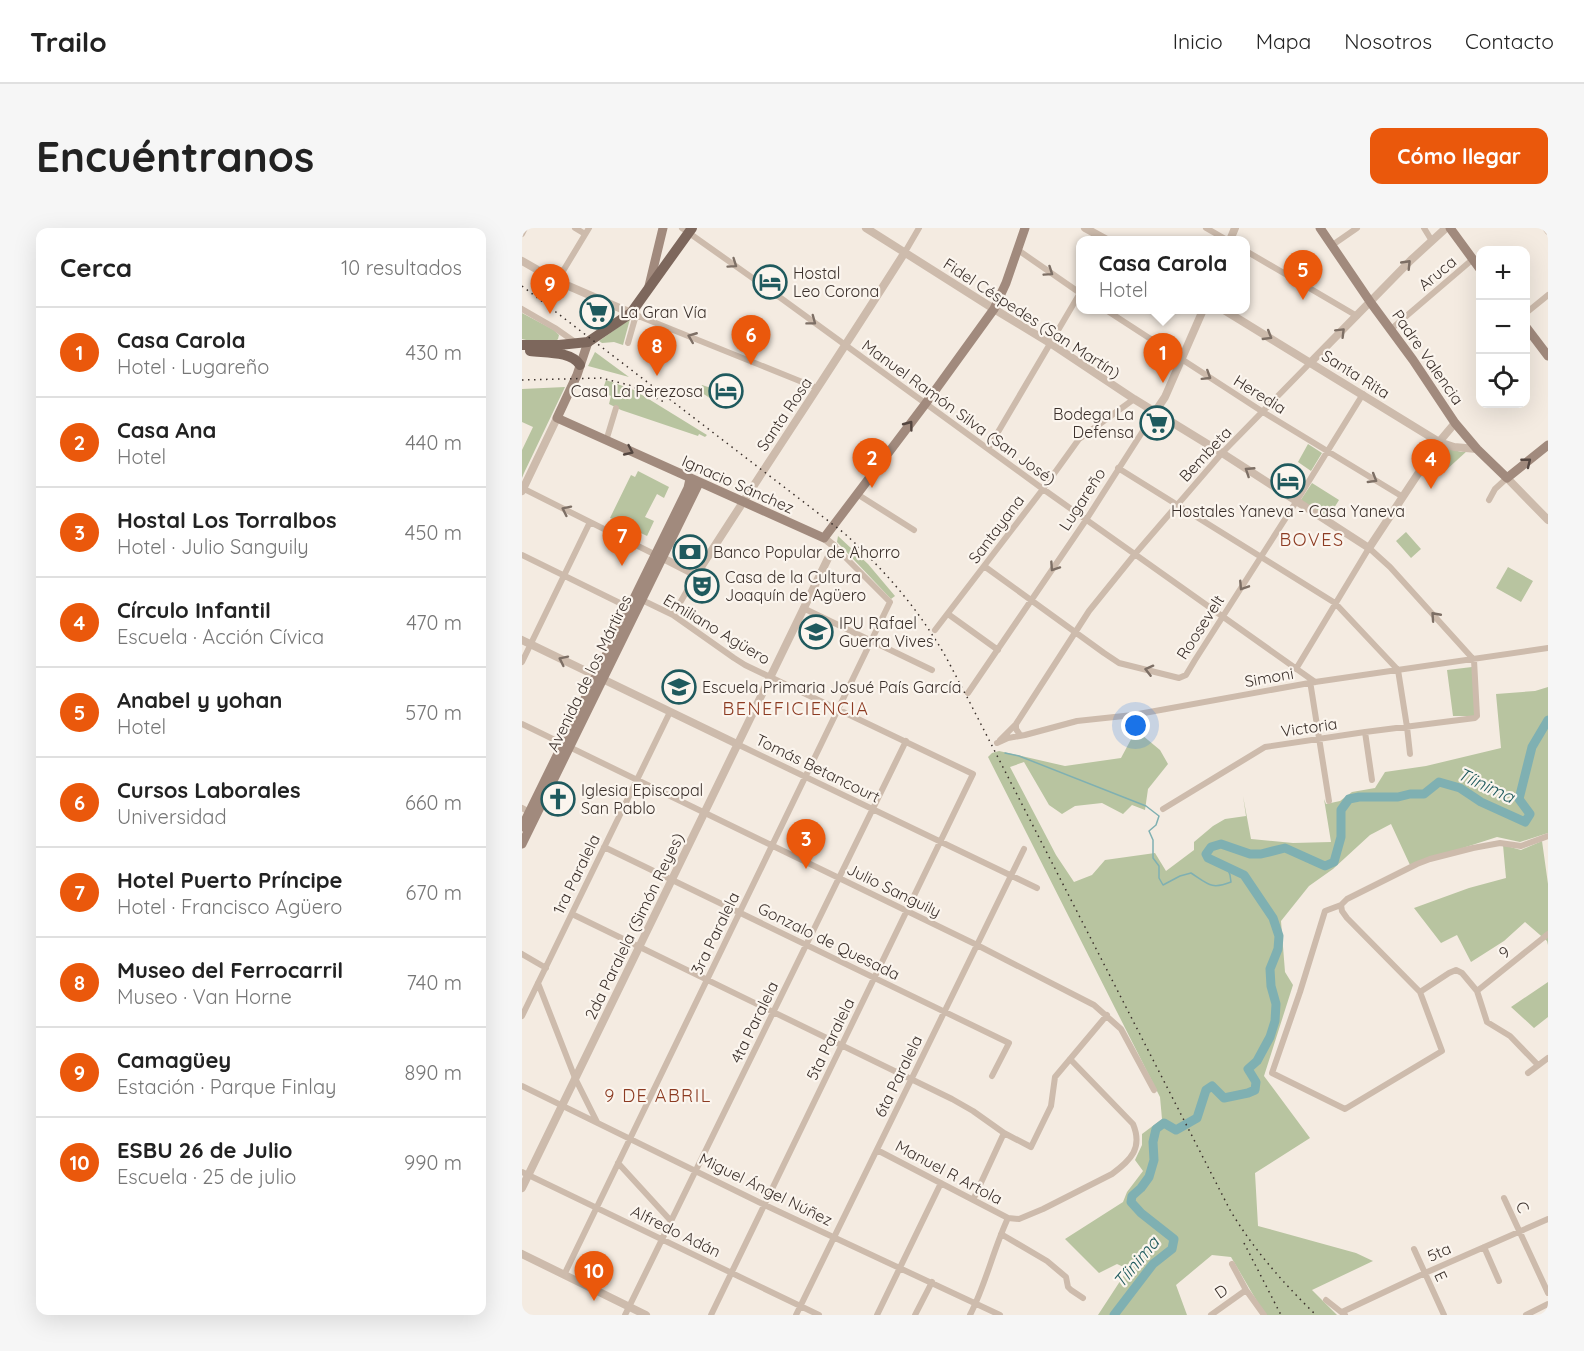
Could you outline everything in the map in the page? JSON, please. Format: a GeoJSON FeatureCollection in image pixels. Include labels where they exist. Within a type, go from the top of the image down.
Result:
{"type":"FeatureCollection","features":[{"type":"Feature","properties":{"kind":"main road"},"geometry":{"type":"LineString","coordinates":[[649,286],[663,228]]}},
{"type":"Feature","properties":{"kind":"main road"},"geometry":{"type":"LineString","coordinates":[[824,538],[994,309],[1006,283],[1025,228]]}},
{"type":"Feature","properties":{"kind":"main road","name":"Padre Valencia"},"geometry":{"type":"LineString","coordinates":[[1320,228],[1455,423],[1477,449],[1507,478]]}},
{"type":"Feature","properties":{"kind":"main road"},"geometry":{"type":"LineString","coordinates":[[1448,228],[1476,263]]}},
{"type":"Feature","properties":{"kind":"main road"},"geometry":{"type":"LineString","coordinates":[[522,345],[583,343],[634,314],[649,286],[688,230]]}},
{"type":"Feature","properties":{"kind":"main road"},"geometry":{"type":"LineString","coordinates":[[1530,332],[1548,356]]}},
{"type":"Feature","properties":{"kind":"main road"},"geometry":{"type":"LineString","coordinates":[[557,418],[580,365],[583,343]]}},
{"type":"Feature","properties":{"kind":"main road"},"geometry":{"type":"LineString","coordinates":[[522,350],[570,357],[580,365]]}},
{"type":"Feature","properties":{"kind":"main road","name":"Ignacio Sánchez"},"geometry":{"type":"LineString","coordinates":[[557,418],[693,485],[742,502],[824,538]]}},
{"type":"Feature","properties":{"kind":"main road"},"geometry":{"type":"LineString","coordinates":[[1507,478],[1548,445]]}},
{"type":"Feature","properties":{"kind":"main road","name":"Avenida de los Mártires"},"geometry":{"type":"LineString","coordinates":[[522,827],[566,746],[634,610],[693,485]]}},
{"type":"Feature","properties":{"kind":"main road","name":"Avenida de los Mártires"},"geometry":{"type":"LineString","coordinates":[[634,610],[642,600],[659,556]]}},
{"type":"Feature","properties":{"kind":"main road","name":"Avenida de los Mártires"},"geometry":{"type":"LineString","coordinates":[[522,844],[529,812]]}},
{"type":"Feature","properties":{"kind":"street"},"geometry":{"type":"LineString","coordinates":[[522,234],[525,228]]}},
{"type":"Feature","properties":{"kind":"street"},"geometry":{"type":"LineString","coordinates":[[557,281],[587,231],[575,228]]}},
{"type":"Feature","properties":{"kind":"street","name":"Fidel Céspedes (San Martín)"},"geometry":{"type":"LineString","coordinates":[[866,228],[1369,548],[1390,567],[1474,660]]}},
{"type":"Feature","properties":{"kind":"street","name":"Santa Rosa"},"geometry":{"type":"LineString","coordinates":[[673,615],[742,502],[845,346],[919,228]]}},
{"type":"Feature","properties":{"kind":"street"},"geometry":{"type":"LineString","coordinates":[[1085,228],[1100,236]]}},
{"type":"Feature","properties":{"kind":"street"},"geometry":{"type":"LineString","coordinates":[[1206,228],[1221,236]]}},
{"type":"Feature","properties":{"kind":"street"},"geometry":{"type":"LineString","coordinates":[[1331,246],[1357,228]]}},
{"type":"Feature","properties":{"kind":"street"},"geometry":{"type":"LineString","coordinates":[[1424,228],[1432,241]]}},
{"type":"Feature","properties":{"kind":"street","name":"Bembeta"},"geometry":{"type":"LineString","coordinates":[[997,743],[1016,724],[1089,611],[1177,504],[1222,453],[1311,362],[1432,241],[1448,228]]}},
{"type":"Feature","properties":{"kind":"street","name":"Manuel Ramón Silva (San José)"},"geometry":{"type":"LineString","coordinates":[[688,230],[845,346],[1311,681]]}},
{"type":"Feature","properties":{"kind":"street"},"geometry":{"type":"LineString","coordinates":[[1018,250],[1076,290]]}},
{"type":"Feature","properties":{"kind":"street"},"geometry":{"type":"LineString","coordinates":[[1250,254],[1357,316]]}},
{"type":"Feature","properties":{"kind":"street","name":"Aruca"},"geometry":{"type":"LineString","coordinates":[[1390,330],[1473,259]]}},
{"type":"Feature","properties":{"kind":"street"},"geometry":{"type":"LineString","coordinates":[[522,261],[557,281],[817,388]]}},
{"type":"Feature","properties":{"kind":"street"},"geometry":{"type":"LineString","coordinates":[[1530,310],[1548,295]]}},
{"type":"Feature","properties":{"kind":"street"},"geometry":{"type":"LineString","coordinates":[[988,449],[1076,300]]}},
{"type":"Feature","properties":{"kind":"street"},"geometry":{"type":"LineString","coordinates":[[522,309],[563,334],[583,343]]}},
{"type":"Feature","properties":{"kind":"street"},"geometry":{"type":"LineString","coordinates":[[628,343],[634,314]]}},
{"type":"Feature","properties":{"kind":"street","name":"Heredia"},"geometry":{"type":"LineString","coordinates":[[1113,314],[1263,412],[1403,497]]}},
{"type":"Feature","properties":{"kind":"street","name":"Lugareño"},"geometry":{"type":"LineString","coordinates":[[968,693],[1086,520],[1165,397],[1201,314]]}},
{"type":"Feature","properties":{"kind":"street","name":"Santa Rita"},"geometry":{"type":"LineString","coordinates":[[1232,314],[1439,442],[1454,447],[1477,449]]}},
{"type":"Feature","properties":{"kind":"street"},"geometry":{"type":"LineString","coordinates":[[559,345],[565,340],[563,334]]}},
{"type":"Feature","properties":{"kind":"street","name":"Roosevelt"},"geometry":{"type":"LineString","coordinates":[[984,566],[1119,663],[1179,678],[1186,675],[1363,394]]}},
{"type":"Feature","properties":{"kind":"street","name":"Santayana"},"geometry":{"type":"LineString","coordinates":[[935,630],[1079,439],[1134,399]]}},
{"type":"Feature","properties":{"kind":"street"},"geometry":{"type":"LineString","coordinates":[[606,441],[616,408]]}},
{"type":"Feature","properties":{"kind":"street"},"geometry":{"type":"LineString","coordinates":[[557,418],[522,489],[696,575]]}},
{"type":"Feature","properties":{"kind":"street"},"geometry":{"type":"LineString","coordinates":[[1296,669],[1369,548],[1439,442],[1455,423]]}},
{"type":"Feature","properties":{"kind":"street"},"geometry":{"type":"LineString","coordinates":[[1446,435],[1459,435],[1471,440]]}},
{"type":"Feature","properties":{"kind":"street"},"geometry":{"type":"LineString","coordinates":[[1118,468],[1335,603],[1398,670],[1410,754]]}},
{"type":"Feature","properties":{"kind":"street"},"geometry":{"type":"LineString","coordinates":[[1489,501],[1495,489],[1507,478]]}},
{"type":"Feature","properties":{"kind":"street","name":"Padre Valencia"},"geometry":{"type":"LineString","coordinates":[[1507,478],[1548,520]]}},
{"type":"Feature","properties":{"kind":"street"},"geometry":{"type":"LineString","coordinates":[[857,494],[914,530]]}},
{"type":"Feature","properties":{"kind":"street"},"geometry":{"type":"LineString","coordinates":[[522,662],[590,522]]}},
{"type":"Feature","properties":{"kind":"street","name":"Ignacio Sánchez"},"geometry":{"type":"LineString","coordinates":[[824,538],[890,602]]}},
{"type":"Feature","properties":{"kind":"street","name":"2da Paralela (Simón Reyes)"},"geometry":{"type":"LineString","coordinates":[[522,1188],[525,1173],[562,1105],[834,546]]}},
{"type":"Feature","properties":{"kind":"street"},"geometry":{"type":"LineString","coordinates":[[522,555],[634,610]]}},
{"type":"Feature","properties":{"kind":"street","name":"Emiliano Agüero"},"geometry":{"type":"LineString","coordinates":[[642,600],[673,615],[734,658],[973,774]]}},
{"type":"Feature","properties":{"kind":"street","name":"3ra Paralela"},"geometry":{"type":"LineString","coordinates":[[564,1275],[890,602]]}},
{"type":"Feature","properties":{"kind":"street"},"geometry":{"type":"LineString","coordinates":[[803,608],[932,670]]}},
{"type":"Feature","properties":{"kind":"street"},"geometry":{"type":"LineString","coordinates":[[948,614],[998,650]]}},
{"type":"Feature","properties":{"kind":"street","name":"Tomás Betancourt"},"geometry":{"type":"LineString","coordinates":[[522,640],[1037,888]]}},
{"type":"Feature","properties":{"kind":"street","name":"Simoni"},"geometry":{"type":"LineString","coordinates":[[997,743],[1077,721],[1133,715],[1311,681],[1548,648]]}},
{"type":"Feature","properties":{"kind":"street","name":"Victoria"},"geometry":{"type":"LineString","coordinates":[[1163,809],[1265,747],[1475,718],[1478,714],[1474,660]]}},
{"type":"Feature","properties":{"kind":"street"},"geometry":{"type":"LineString","coordinates":[[1311,681],[1329,801]]}},
{"type":"Feature","properties":{"kind":"street","name":"1ra Paralela"},"geometry":{"type":"LineString","coordinates":[[522,1016],[670,712]]}},
{"type":"Feature","properties":{"kind":"street","name":"Julio Sanguily"},"geometry":{"type":"LineString","coordinates":[[522,724],[977,945],[1094,1005],[1121,1029],[1154,1090]]}},
{"type":"Feature","properties":{"kind":"street"},"geometry":{"type":"LineString","coordinates":[[1016,724],[1020,735]]}},
{"type":"Feature","properties":{"kind":"street"},"geometry":{"type":"LineString","coordinates":[[1365,732],[1372,780]]}},
{"type":"Feature","properties":{"kind":"street","name":"4ta Paralela"},"geometry":{"type":"LineString","coordinates":[[625,1315],[906,741]]}},
{"type":"Feature","properties":{"kind":"street","name":"5ta Paralela"},"geometry":{"type":"LineString","coordinates":[[711,1315],[973,774]]}},
{"type":"Feature","properties":{"kind":"street"},"geometry":{"type":"LineString","coordinates":[[1341,905],[1347,918],[1420,992],[1442,1051],[1345,1109],[1272,1073],[1300,992],[1324,910],[1341,905],[1347,899],[1430,859],[1500,843],[1521,846],[1548,836]]}},
{"type":"Feature","properties":{"kind":"street","name":"Gonzalo de Quesada"},"geometry":{"type":"LineString","coordinates":[[604,847],[1009,1043],[992,1076]]}},
{"type":"Feature","properties":{"kind":"street","name":"6ta Paralela"},"geometry":{"type":"LineString","coordinates":[[796,1315],[1023,849]]}},
{"type":"Feature","properties":{"kind":"street"},"geometry":{"type":"LineString","coordinates":[[572,914],[911,1079],[973,1111],[1004,1133],[1031,1147],[1051,1106],[1055,1077],[1107,1015]]}},
{"type":"Feature","properties":{"kind":"street","name":"9"},"geometry":{"type":"LineString","coordinates":[[1477,991],[1548,934]]}},
{"type":"Feature","properties":{"kind":"street"},"geometry":{"type":"LineString","coordinates":[[522,954],[546,968]]}},
{"type":"Feature","properties":{"kind":"street"},"geometry":{"type":"LineString","coordinates":[[1420,992],[1449,973],[1456,970],[1462,973],[1477,991],[1487,1022],[1510,1036],[1538,1065]]}},
{"type":"Feature","properties":{"kind":"street"},"geometry":{"type":"LineString","coordinates":[[538,983],[575,1078],[597,1122]]}},
{"type":"Feature","properties":{"kind":"street"},"geometry":{"type":"LineString","coordinates":[[1528,1073],[1548,1058]]}},
{"type":"Feature","properties":{"kind":"street"},"geometry":{"type":"LineString","coordinates":[[970,1315],[1008,1218],[1019,1219],[1043,1209],[1112,1174],[1122,1167],[1133,1154],[1137,1135],[1133,1124],[1070,1059]]}},
{"type":"Feature","properties":{"kind":"street","name":"Miguel Ángel Núñez"},"geometry":{"type":"LineString","coordinates":[[522,1086],[765,1205],[1000,1315]]}},
{"type":"Feature","properties":{"kind":"street"},"geometry":{"type":"LineString","coordinates":[[973,1200],[1004,1133]]}},
{"type":"Feature","properties":{"kind":"street","name":"Manuel R Artola"},"geometry":{"type":"LineString","coordinates":[[877,1150],[1008,1218]]}},
{"type":"Feature","properties":{"kind":"street"},"geometry":{"type":"LineString","coordinates":[[618,1163],[671,1221]]}},
{"type":"Feature","properties":{"kind":"street","name":"Alfredo Adán"},"geometry":{"type":"LineString","coordinates":[[525,1173],[819,1315]]}},
{"type":"Feature","properties":{"kind":"street"},"geometry":{"type":"LineString","coordinates":[[877,1315],[941,1183]]}},
{"type":"Feature","properties":{"kind":"street","name":"C"},"geometry":{"type":"LineString","coordinates":[[1504,1198],[1548,1293]]}},
{"type":"Feature","properties":{"kind":"street","name":"5ta"},"geometry":{"type":"LineString","coordinates":[[1344,1314],[1425,1273],[1548,1219]]}},
{"type":"Feature","properties":{"kind":"street"},"geometry":{"type":"LineString","coordinates":[[1000,1234],[1047,1261],[1066,1277],[1068,1287],[1083,1298]]}},
{"type":"Feature","properties":{"kind":"street"},"geometry":{"type":"LineString","coordinates":[[1484,1247],[1499,1281]]}},
{"type":"Feature","properties":{"kind":"street","name":"E"},"geometry":{"type":"LineString","coordinates":[[1414,1249],[1444,1315]]}},
{"type":"Feature","properties":{"kind":"street"},"geometry":{"type":"LineString","coordinates":[[522,1254],[646,1315]]}},
{"type":"Feature","properties":{"kind":"street"},"geometry":{"type":"LineString","coordinates":[[1232,1264],[1246,1290],[1264,1315]]}},
{"type":"Feature","properties":{"kind":"street"},"geometry":{"type":"LineString","coordinates":[[915,1315],[932,1282]]}},
{"type":"Feature","properties":{"kind":"street","name":"D"},"geometry":{"type":"LineString","coordinates":[[1211,1315],[1246,1290]]}},
{"type":"Feature","properties":{"kind":"street"},"geometry":{"type":"LineString","coordinates":[[1326,1300],[1344,1314]]}},
{"type":"Feature","properties":{"kind":"street"},"geometry":{"type":"LineString","coordinates":[[1526,1315],[1548,1304]]}},
{"type":"Feature","properties":{"kind":"green space"},"geometry":{"type":"Polygon","coordinates":[[[522,313],[554,330],[559,335],[558,339],[556,341],[522,339],[522,313]]]}},
{"type":"Feature","properties":{"kind":"green space"},"geometry":{"type":"Polygon","coordinates":[[[630,319],[623,345],[599,341],[630,319]]]}},
{"type":"Feature","properties":{"kind":"green space"},"geometry":{"type":"Polygon","coordinates":[[[595,352],[629,377],[588,366],[595,352]]]}},
{"type":"Feature","properties":{"kind":"green space"},"geometry":{"type":"Polygon","coordinates":[[[606,380],[634,390],[707,435],[705,437],[699,434],[698,436],[609,404],[611,396],[602,392],[606,380]]]}},
{"type":"Feature","properties":{"kind":"green space"},"geometry":{"type":"Polygon","coordinates":[[[702,385],[726,393],[723,400],[716,402],[699,391],[702,385]]]}},
{"type":"Feature","properties":{"kind":"green space"},"geometry":{"type":"Polygon","coordinates":[[[565,387],[522,478],[522,450],[533,427],[522,422],[522,389],[565,387]]]}},
{"type":"Feature","properties":{"kind":"green space"},"geometry":{"type":"Polygon","coordinates":[[[1308,444],[1322,453],[1311,471],[1298,462],[1308,444]]]}},
{"type":"Feature","properties":{"kind":"green space"},"geometry":{"type":"Polygon","coordinates":[[[1441,446],[1461,452],[1467,451],[1445,471],[1429,461],[1441,446]]]}},
{"type":"Feature","properties":{"kind":"green space"},"geometry":{"type":"Polygon","coordinates":[[[638,471],[669,487],[664,498],[657,494],[645,517],[654,521],[647,536],[610,518],[631,475],[635,477],[638,471]]]}},
{"type":"Feature","properties":{"kind":"green space"},"geometry":{"type":"Polygon","coordinates":[[[1312,483],[1339,500],[1328,518],[1300,501],[1312,483]]]}},
{"type":"Feature","properties":{"kind":"green space"},"geometry":{"type":"Polygon","coordinates":[[[1406,532],[1421,549],[1411,558],[1396,541],[1406,532]]]}},
{"type":"Feature","properties":{"kind":"green space"},"geometry":{"type":"Polygon","coordinates":[[[838,536],[868,564],[895,596],[891,599],[837,542],[838,536]]]}},
{"type":"Feature","properties":{"kind":"green space"},"geometry":{"type":"Polygon","coordinates":[[[1508,567],[1533,581],[1521,602],[1496,588],[1508,567]]]}},
{"type":"Feature","properties":{"kind":"green space"},"geometry":{"type":"Polygon","coordinates":[[[1472,667],[1476,713],[1474,716],[1453,716],[1447,670],[1472,667]]]}},
{"type":"Feature","properties":{"kind":"green space"},"geometry":{"type":"Polygon","coordinates":[[[1548,687],[1548,833],[1520,842],[1497,837],[1410,865],[1391,824],[1370,835],[1333,869],[1309,886],[1281,921],[1285,972],[1293,985],[1264,1076],[1310,1138],[1255,1173],[1258,1226],[1356,1253],[1373,1261],[1312,1290],[1337,1315],[1265,1315],[1231,1257],[1212,1255],[1176,1285],[1187,1315],[1098,1315],[1128,1269],[1117,1264],[1099,1273],[1065,1239],[1123,1202],[1127,1192],[1143,1171],[1135,1160],[1142,1145],[1142,1134],[1162,1119],[1160,1097],[988,757],[999,751],[1065,766],[1121,758],[1136,730],[1160,750],[1168,764],[1148,789],[1145,810],[1132,805],[1123,814],[1102,803],[1075,806],[1062,814],[1049,805],[1024,762],[1010,767],[1056,855],[1074,882],[1092,875],[1105,860],[1155,853],[1166,871],[1194,850],[1194,842],[1213,826],[1225,819],[1246,816],[1243,796],[1251,839],[1293,843],[1331,842],[1324,799],[1326,804],[1340,801],[1352,792],[1375,788],[1385,772],[1426,766],[1501,748],[1496,694],[1535,691],[1548,687]]]}},
{"type":"Feature","properties":{"kind":"green space"},"geometry":{"type":"Polygon","coordinates":[[[1542,841],[1548,884],[1548,945],[1547,941],[1525,922],[1504,941],[1471,962],[1457,935],[1441,943],[1414,908],[1469,888],[1506,878],[1503,845],[1521,850],[1542,841]]]}},
{"type":"Feature","properties":{"kind":"green space"},"geometry":{"type":"Polygon","coordinates":[[[1548,982],[1548,1017],[1534,1028],[1511,1007],[1548,982]]]}},
{"type":"Feature","properties":{"kind":"waterway","name":"Tíinima"},"geometry":{"type":"LineString","coordinates":[[1114,1315],[1153,1264],[1172,1249],[1174,1239],[1141,1213],[1131,1202],[1132,1196],[1149,1177],[1154,1160],[1153,1142],[1156,1129],[1164,1123],[1176,1130],[1197,1118],[1206,1090],[1212,1086],[1224,1098],[1255,1090],[1256,1082],[1248,1069],[1257,1061],[1270,1037],[1275,1021],[1276,1004],[1271,986],[1270,969],[1278,949],[1279,936],[1273,918],[1244,875],[1208,858],[1206,854],[1211,847],[1221,844],[1250,854],[1261,854],[1285,848],[1325,866],[1334,862],[1341,837],[1341,810],[1349,799],[1424,794],[1439,782],[1460,788],[1481,802],[1525,822],[1530,814],[1519,799],[1532,747],[1548,720]]}},
{"type":"Feature","properties":{"kind":"waterway"},"geometry":{"type":"LineString","coordinates":[[1005,753],[1019,756],[1146,806],[1159,816],[1156,825],[1149,831],[1153,840],[1153,858],[1159,866],[1159,878],[1163,885],[1191,873],[1210,885],[1219,886],[1231,882],[1227,867]]}},
{"type":"Feature","properties":{"kind":"railway"},"geometry":{"type":"LineString","coordinates":[[522,286],[844,533],[868,556],[914,608],[942,651],[967,697],[1230,1210],[1270,1266],[1316,1315]]}},
{"type":"Feature","properties":{"kind":"railway"},"geometry":{"type":"LineString","coordinates":[[522,380],[601,378],[629,385],[664,402]]}},
{"type":"Feature","properties":{"kind":"railway"},"geometry":{"type":"LineString","coordinates":[[1244,1243],[1281,1315]]}},
{"type":"Feature","properties":{"kind":"place","name":"Hostal Leo Corona"},"geometry":{"type":"Point","coordinates":[770,282]}},
{"type":"Feature","properties":{"kind":"place","name":"Anabel y yohan"},"geometry":{"type":"Point","coordinates":[1303,300]}},
{"type":"Feature","properties":{"kind":"place","name":"La Gran Vía"},"geometry":{"type":"Point","coordinates":[597,312]}},
{"type":"Feature","properties":{"kind":"place","name":"Camagüey"},"geometry":{"type":"Point","coordinates":[550,314]}},
{"type":"Feature","properties":{"kind":"place","name":"Cursos Laborales"},"geometry":{"type":"Point","coordinates":[751,365]}},
{"type":"Feature","properties":{"kind":"place","name":"Museo del Ferrocarril"},"geometry":{"type":"Point","coordinates":[657,376]}},
{"type":"Feature","properties":{"kind":"place","name":"Casa Carola"},"geometry":{"type":"Point","coordinates":[1163,383]}},
{"type":"Feature","properties":{"kind":"place","name":"Casa La Perezosa"},"geometry":{"type":"Point","coordinates":[726,391]}},
{"type":"Feature","properties":{"kind":"place","name":"Bodega La Defensa"},"geometry":{"type":"Point","coordinates":[1157,423]}},
{"type":"Feature","properties":{"kind":"place","name":"Hostales Yaneva - Casa Yaneva"},"geometry":{"type":"Point","coordinates":[1288,481]}},
{"type":"Feature","properties":{"kind":"place","name":"Casa Ana"},"geometry":{"type":"Point","coordinates":[872,488]}},
{"type":"Feature","properties":{"kind":"place","name":"Círculo Infantil"},"geometry":{"type":"Point","coordinates":[1431,489]}},
{"type":"Feature","properties":{"kind":"place","name":"Banco Popular de Ahorro"},"geometry":{"type":"Point","coordinates":[690,552]}},
{"type":"Feature","properties":{"kind":"place","name":"Hotel Puerto Príncipe"},"geometry":{"type":"Point","coordinates":[622,566]}},
{"type":"Feature","properties":{"kind":"place","name":"Casa de la Cultura Joaquín de Agüero"},"geometry":{"type":"Point","coordinates":[702,586]}},
{"type":"Feature","properties":{"kind":"place","name":"IPU Rafael Guerra Vives"},"geometry":{"type":"Point","coordinates":[816,632]}},
{"type":"Feature","properties":{"kind":"place","name":"Escuela Primaria Josué País García"},"geometry":{"type":"Point","coordinates":[679,687]}},
{"type":"Feature","properties":{"kind":"place","name":"Iglesia Episcopal San Pablo"},"geometry":{"type":"Point","coordinates":[558,799]}},
{"type":"Feature","properties":{"kind":"place","name":"Hostal Los Torralbos"},"geometry":{"type":"Point","coordinates":[806,869]}},
{"type":"Feature","properties":{"kind":"place","name":"ESBU 26 de Julio"},"geometry":{"type":"Point","coordinates":[594,1301]}},
{"type":"Feature","properties":{"kind":"district","name":"BOVES"},"geometry":{"type":"Point","coordinates":[1312,539]}},
{"type":"Feature","properties":{"kind":"district","name":"BENEFICIENCIA"},"geometry":{"type":"Point","coordinates":[796,708]}},
{"type":"Feature","properties":{"kind":"district","name":"9 DE ABRIL"},"geometry":{"type":"Point","coordinates":[658,1095]}}]}
